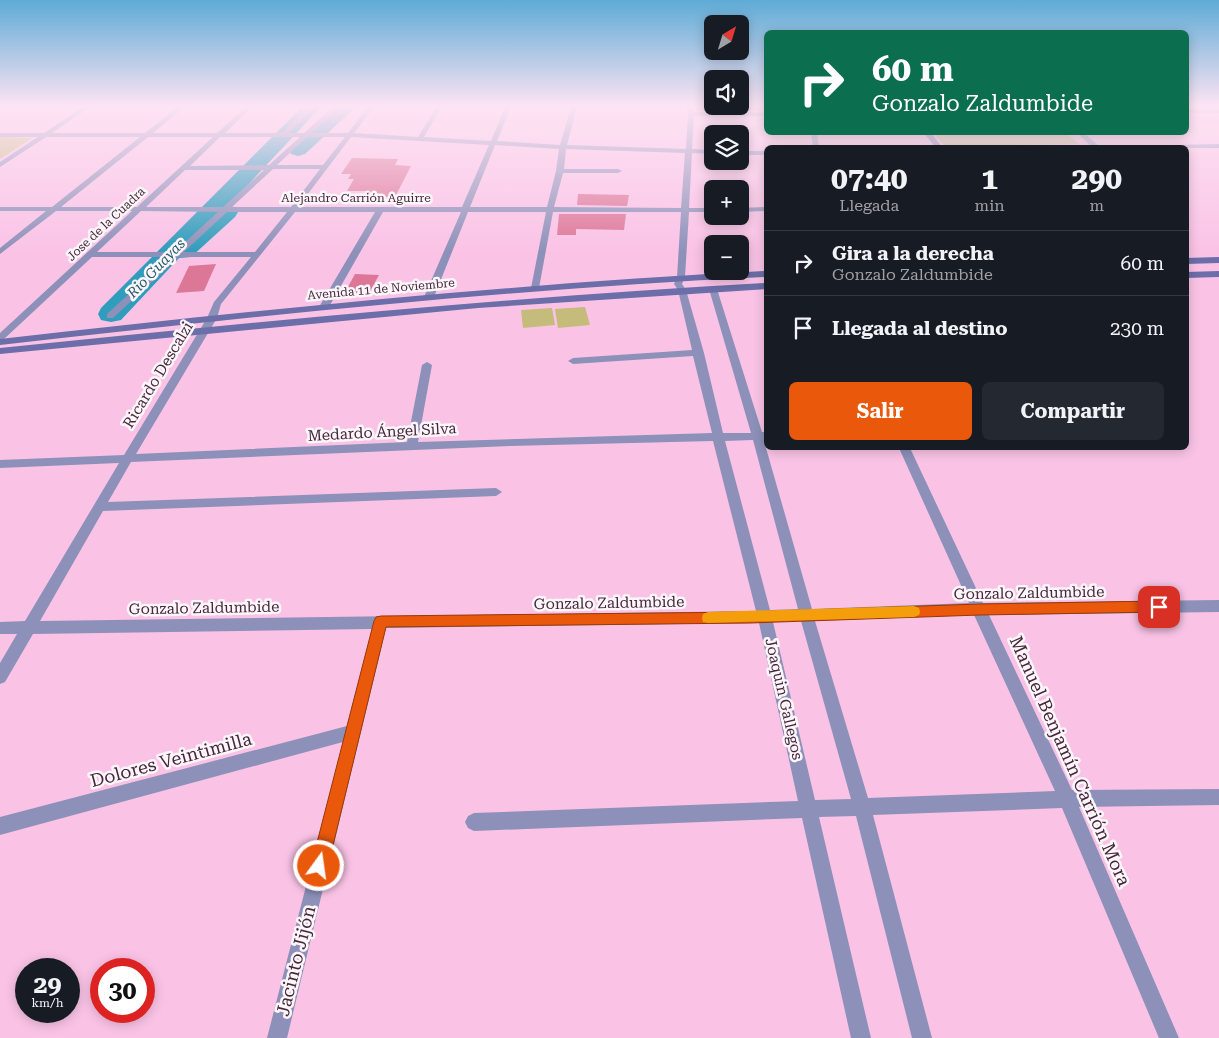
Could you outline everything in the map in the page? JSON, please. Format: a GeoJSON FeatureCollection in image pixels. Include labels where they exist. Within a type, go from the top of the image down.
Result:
{"type":"FeatureCollection","features":[{"type":"Feature","properties":{"kind":"street"},"geometry":{"type":"LineString","coordinates":[[0,166],[16,155]]}},
{"type":"Feature","properties":{"kind":"street"},"geometry":{"type":"LineString","coordinates":[[0,252],[120,155]]}},
{"type":"Feature","properties":{"kind":"street","name":"Jose de la Cuadra"},"geometry":{"type":"LineString","coordinates":[[0,340],[197,155]]}},
{"type":"Feature","properties":{"kind":"street"},"geometry":{"type":"LineString","coordinates":[[281,155],[110,316],[284,155]]}},
{"type":"Feature","properties":{"kind":"street","name":"Ricardo Descalzi"},"geometry":{"type":"LineString","coordinates":[[0,678],[98,507],[212,318],[219,301],[334,155]]}},
{"type":"Feature","properties":{"kind":"street"},"geometry":{"type":"LineString","coordinates":[[429,297],[488,155]]}},
{"type":"Feature","properties":{"kind":"street"},"geometry":{"type":"LineString","coordinates":[[534,288],[562,155]]}},
{"type":"Feature","properties":{"kind":"street","name":"Joaquin Gallegos"},"geometry":{"type":"LineString","coordinates":[[688,155],[681,283],[718,437],[765,617],[861,1038]]}},
{"type":"Feature","properties":{"kind":"street"},"geometry":{"type":"LineString","coordinates":[[183,168],[325,167]]}},
{"type":"Feature","properties":{"kind":"street"},"geometry":{"type":"LineString","coordinates":[[560,171],[618,171]]}},
{"type":"Feature","properties":{"kind":"street","name":"Alejandro Carrión Aguirre"},"geometry":{"type":"LineString","coordinates":[[0,209],[704,210]]}},
{"type":"Feature","properties":{"kind":"street"},"geometry":{"type":"LineString","coordinates":[[749,210],[764,209]]}},
{"type":"Feature","properties":{"kind":"street"},"geometry":{"type":"LineString","coordinates":[[324,307],[380,210]]}},
{"type":"Feature","properties":{"kind":"street"},"geometry":{"type":"LineString","coordinates":[[89,255],[256,254]]}},
{"type":"Feature","properties":{"kind":"street"},"geometry":{"type":"LineString","coordinates":[[1189,261],[1219,260]]}},
{"type":"Feature","properties":{"kind":"street","name":"Avenida 11 de Noviembre"},"geometry":{"type":"LineString","coordinates":[[0,350],[764,274]]}},
{"type":"Feature","properties":{"kind":"street"},"geometry":{"type":"LineString","coordinates":[[1189,275],[1219,274]]}},
{"type":"Feature","properties":{"kind":"street","name":"Avenida 11 de Noviembre"},"geometry":{"type":"LineString","coordinates":[[0,340],[534,288],[681,283],[713,289],[764,286]]}},
{"type":"Feature","properties":{"kind":"street"},"geometry":{"type":"LineString","coordinates":[[713,289],[762,436]]}},
{"type":"Feature","properties":{"kind":"street"},"geometry":{"type":"LineString","coordinates":[[573,361],[699,353]]}},
{"type":"Feature","properties":{"kind":"street"},"geometry":{"type":"LineString","coordinates":[[412,446],[427,365]]}},
{"type":"Feature","properties":{"kind":"street","name":"Medardo Ángel Silva"},"geometry":{"type":"LineString","coordinates":[[0,464],[412,446],[762,436]]}},
{"type":"Feature","properties":{"kind":"street"},"geometry":{"type":"LineString","coordinates":[[766,450],[807,616],[862,807],[922,1038]]}},
{"type":"Feature","properties":{"kind":"street","name":"Manuel Benjamín Carrión Mora"},"geometry":{"type":"LineString","coordinates":[[905,450],[1067,799],[1169,1038]]}},
{"type":"Feature","properties":{"kind":"street"},"geometry":{"type":"LineString","coordinates":[[98,507],[496,492]]}},
{"type":"Feature","properties":{"kind":"street","name":"Gonzalo Zaldumbide"},"geometry":{"type":"LineString","coordinates":[[0,628],[381,621],[765,617],[980,609],[1219,606]]}},
{"type":"Feature","properties":{"kind":"street","name":"Jacinto Jijón"},"geometry":{"type":"LineString","coordinates":[[277,1038],[381,621]]}},
{"type":"Feature","properties":{"kind":"street","name":"Dolores Veintimilla"},"geometry":{"type":"LineString","coordinates":[[0,826],[352,732]]}},
{"type":"Feature","properties":{"kind":"street"},"geometry":{"type":"LineString","coordinates":[[474,822],[1067,799],[1219,797]]}},
{"type":"Feature","properties":{"kind":"shaded area"},"geometry":{"type":"Polygon","coordinates":[[[585,307],[590,325],[558,328],[555,309],[585,307]]]}},
{"type":"Feature","properties":{"kind":"shaded area"},"geometry":{"type":"Polygon","coordinates":[[[552,308],[555,325],[523,328],[521,310],[552,308]]]}},
{"type":"Feature","properties":{"kind":"building"},"geometry":{"type":"Polygon","coordinates":[[[352,158],[398,159],[395,165],[411,166],[395,197],[365,197],[369,191],[347,191],[354,179],[348,179],[351,174],[341,174],[352,158]]]}},
{"type":"Feature","properties":{"kind":"building"},"geometry":{"type":"Polygon","coordinates":[[[578,194],[629,195],[627,206],[577,205],[578,194]]]}},
{"type":"Feature","properties":{"kind":"building"},"geometry":{"type":"Polygon","coordinates":[[[559,214],[626,214],[624,230],[576,229],[576,235],[557,235],[559,214]]]}},
{"type":"Feature","properties":{"kind":"building"},"geometry":{"type":"Polygon","coordinates":[[[216,264],[204,291],[176,293],[189,266],[216,264]]]}},
{"type":"Feature","properties":{"kind":"building"},"geometry":{"type":"Polygon","coordinates":[[[355,274],[379,275],[367,297],[343,296],[355,274]]]}},
{"type":"Feature","properties":{"kind":"waterway","name":"Rio Guayas"},"geometry":{"type":"LineString","coordinates":[[111,314],[265,155]]}},
{"type":"Feature","properties":{"kind":"waterway","name":"Rio Guayas"},"geometry":{"type":"LineString","coordinates":[[182,252],[227,212]]}},
{"type":"Feature","properties":{"kind":"slow traffic"},"geometry":{"type":"LineString","coordinates":[[708,618],[914,612]]}},
{"type":"Feature","properties":{"kind":"route"},"geometry":{"type":"LineString","coordinates":[[319,866],[381,621],[750,617],[980,609],[1159,607]]}}]}
